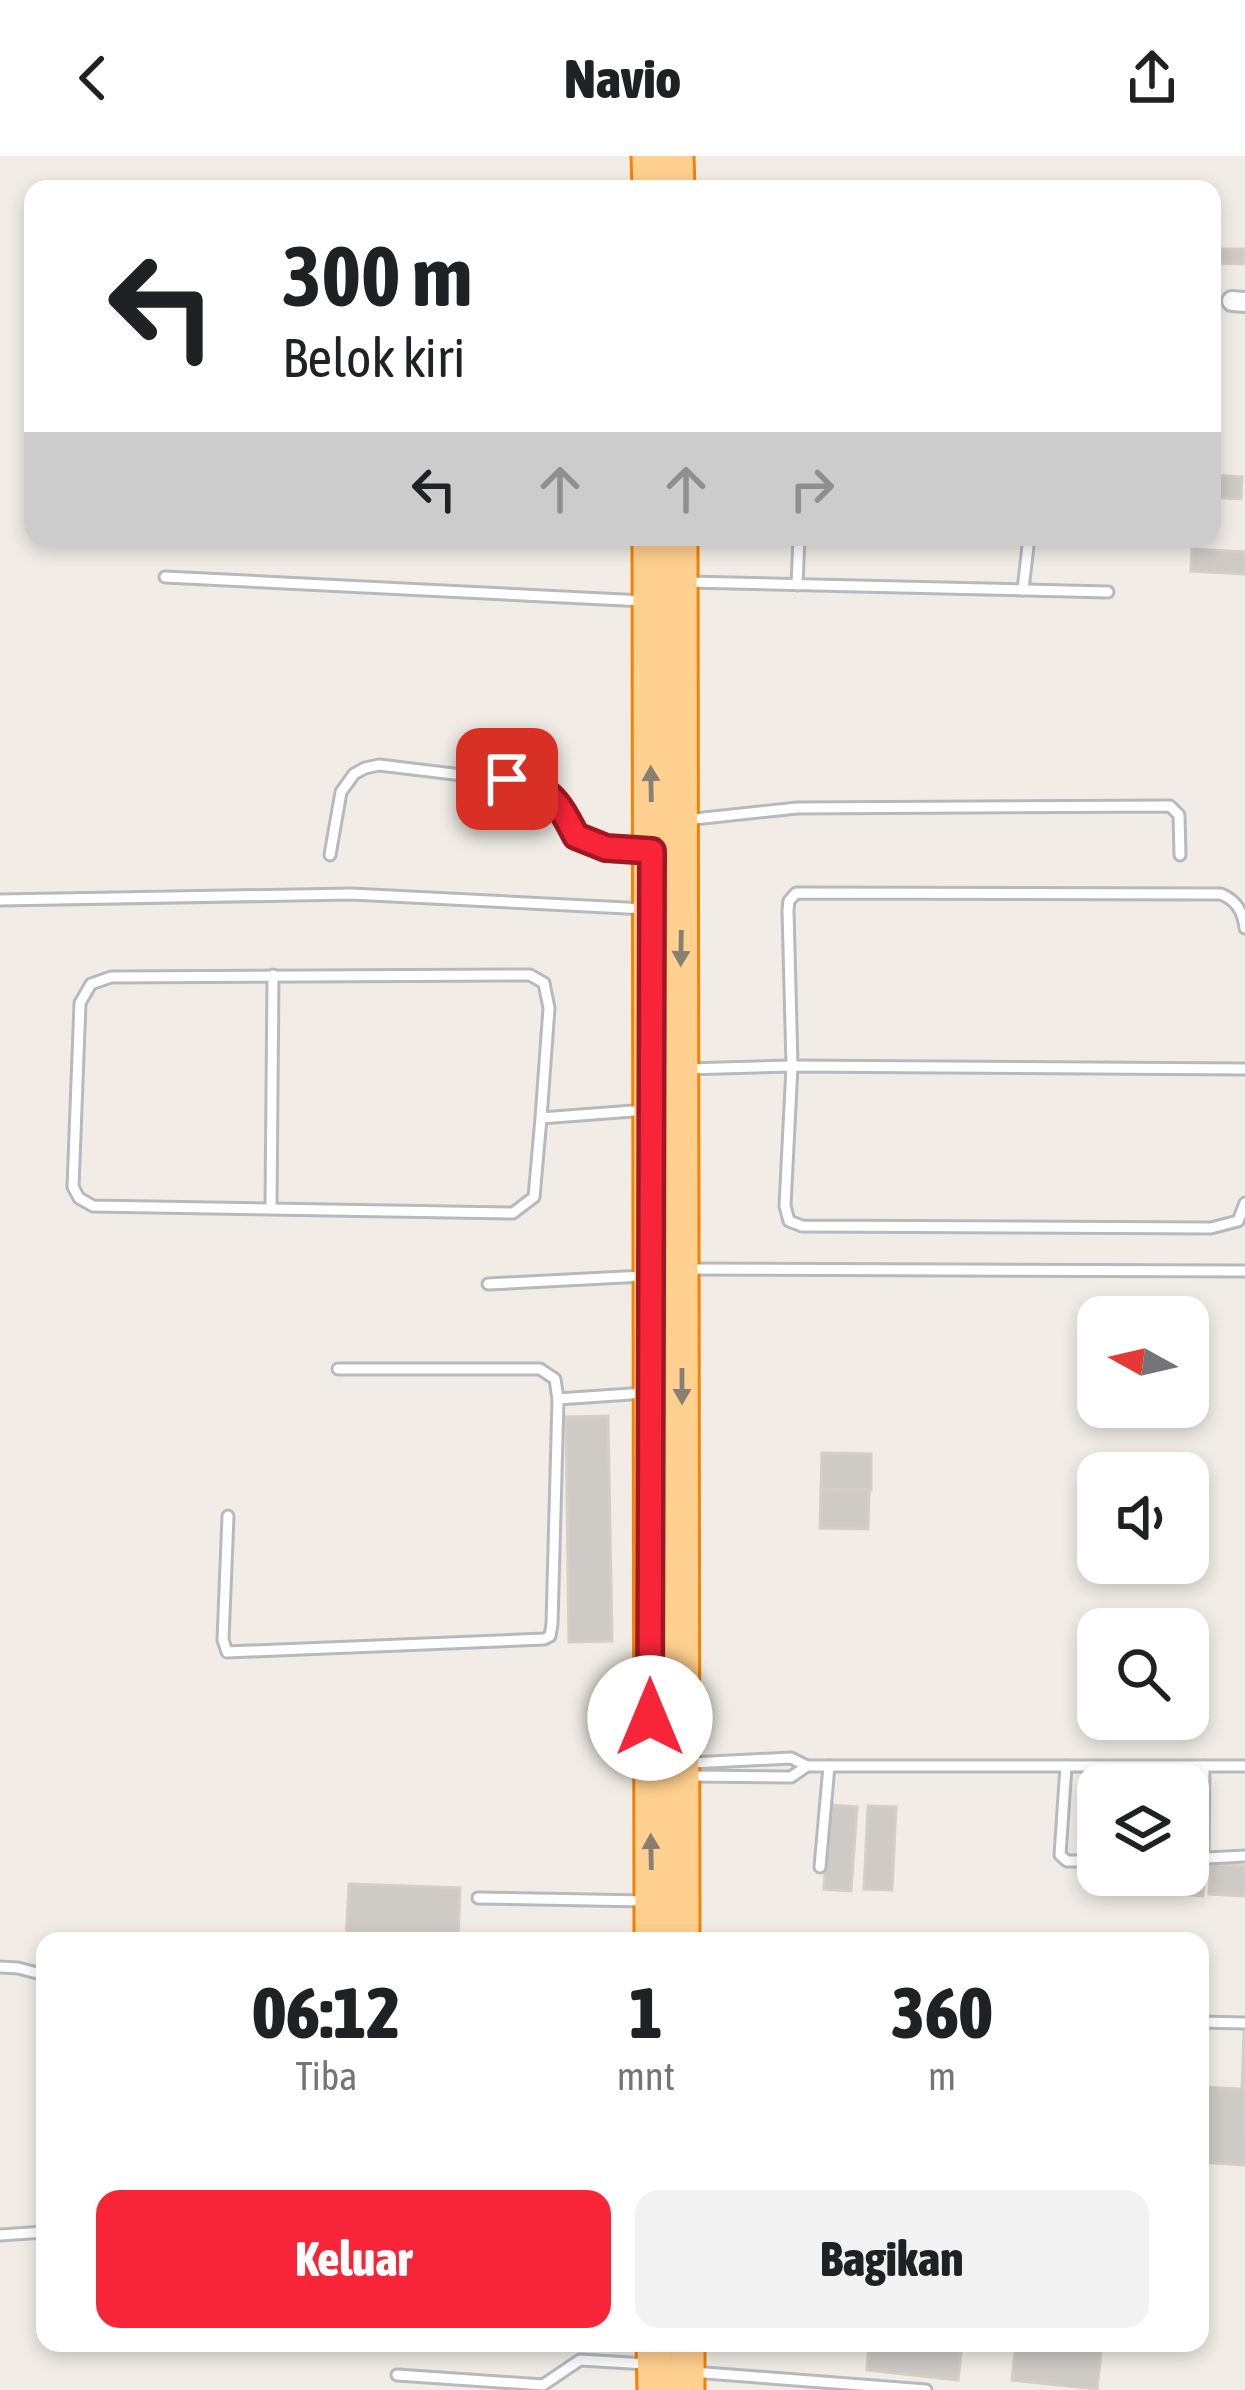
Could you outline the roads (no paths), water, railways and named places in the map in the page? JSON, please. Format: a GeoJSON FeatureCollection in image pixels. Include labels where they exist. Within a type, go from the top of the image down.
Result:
{"type":"FeatureCollection","features":[{"type":"Feature","properties":{"kind":"highway"},"geometry":{"type":"LineString","coordinates":[[650,546],[649,1110],[666,1272],[666,1770],[652,1932]]}},
{"type":"Feature","properties":{"kind":"highway"},"geometry":{"type":"LineString","coordinates":[[680,546],[679,1070],[666,1272],[651,1393],[666,1770],[681,1932]]}},
{"type":"Feature","properties":{"kind":"lane"},"geometry":{"type":"LineString","coordinates":[[796,585],[798,546]]}},
{"type":"Feature","properties":{"kind":"lane"},"geometry":{"type":"LineString","coordinates":[[1023,590],[1028,546]]}},
{"type":"Feature","properties":{"kind":"lane"},"geometry":{"type":"LineString","coordinates":[[164,577],[649,601]]}},
{"type":"Feature","properties":{"kind":"lane"},"geometry":{"type":"LineString","coordinates":[[680,581],[1108,592]]}},
{"type":"Feature","properties":{"kind":"lane"},"geometry":{"type":"LineString","coordinates":[[330,855],[341,792],[354,774],[379,765],[529,783],[546,790],[559,803],[576,836],[606,848],[652,851]]}},
{"type":"Feature","properties":{"kind":"lane"},"geometry":{"type":"LineString","coordinates":[[682,820],[797,808],[1169,806],[1180,815],[1180,855]]}},
{"type":"Feature","properties":{"kind":"lane"},"geometry":{"type":"LineString","coordinates":[[1245,928],[1239,907],[1221,894],[796,893],[788,910],[792,1066],[785,1206],[789,1221],[796,1225],[1211,1228],[1238,1221],[1245,1203]]}},
{"type":"Feature","properties":{"kind":"lane"},"geometry":{"type":"LineString","coordinates":[[0,899],[351,894],[651,910]]}},
{"type":"Feature","properties":{"kind":"lane"},"geometry":{"type":"LineString","coordinates":[[271,1208],[272,975]]}},
{"type":"Feature","properties":{"kind":"lane"},"geometry":{"type":"LineString","coordinates":[[530,975],[544,983],[548,1008],[542,1118],[534,1197],[513,1213],[104,1208],[84,1202],[74,1186],[80,1003],[91,984],[111,976],[530,975]]}},
{"type":"Feature","properties":{"kind":"lane"},"geometry":{"type":"LineString","coordinates":[[679,1070],[792,1066],[1245,1069]]}},
{"type":"Feature","properties":{"kind":"lane"},"geometry":{"type":"LineString","coordinates":[[542,1118],[649,1110]]}},
{"type":"Feature","properties":{"kind":"lane"},"geometry":{"type":"LineString","coordinates":[[488,1284],[666,1272],[1245,1271]]}},
{"type":"Feature","properties":{"kind":"lane"},"geometry":{"type":"LineString","coordinates":[[228,1516],[227,1652],[550,1636],[555,1379],[540,1369],[338,1369]]}},
{"type":"Feature","properties":{"kind":"lane"},"geometry":{"type":"LineString","coordinates":[[558,1399],[651,1393]]}},
{"type":"Feature","properties":{"kind":"lane"},"geometry":{"type":"LineString","coordinates":[[666,1770],[791,1758],[807,1766],[1077,1766]]}},
{"type":"Feature","properties":{"kind":"lane"},"geometry":{"type":"LineString","coordinates":[[666,1770],[791,1777],[807,1766]]}},
{"type":"Feature","properties":{"kind":"lane"},"geometry":{"type":"LineString","coordinates":[[820,1867],[829,1766]]}},
{"type":"Feature","properties":{"kind":"lane"},"geometry":{"type":"LineString","coordinates":[[1066,1766],[1060,1855],[1077,1861]]}},
{"type":"Feature","properties":{"kind":"lane"},"geometry":{"type":"LineString","coordinates":[[1209,1766],[1245,1766]]}},
{"type":"Feature","properties":{"kind":"lane"},"geometry":{"type":"LineString","coordinates":[[1209,1858],[1245,1856]]}},
{"type":"Feature","properties":{"kind":"lane"},"geometry":{"type":"LineString","coordinates":[[478,1898],[652,1901]]}},
{"type":"Feature","properties":{"kind":"lane"},"geometry":{"type":"LineString","coordinates":[[0,1967],[36,1974]]}},
{"type":"Feature","properties":{"kind":"lane"},"geometry":{"type":"LineString","coordinates":[[1209,2022],[1245,2023]]}},
{"type":"Feature","properties":{"kind":"lane"},"geometry":{"type":"LineString","coordinates":[[0,2234],[36,2233]]}},
{"type":"Feature","properties":{"kind":"lane"},"geometry":{"type":"LineString","coordinates":[[397,2375],[543,2385],[580,2360],[926,2390]]}}]}
